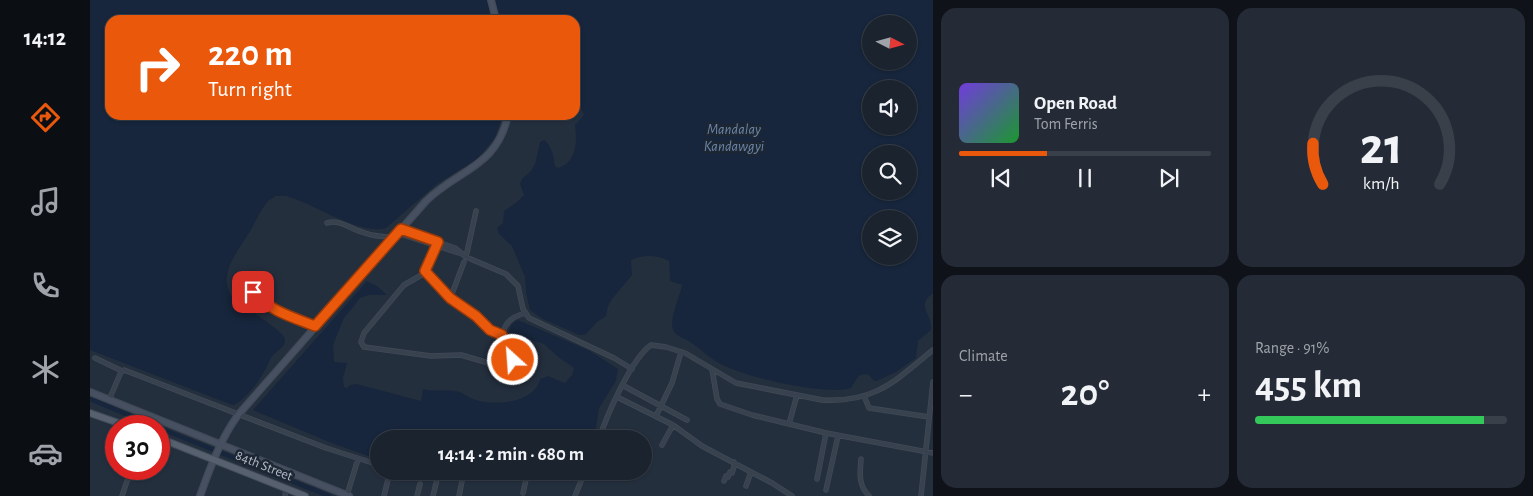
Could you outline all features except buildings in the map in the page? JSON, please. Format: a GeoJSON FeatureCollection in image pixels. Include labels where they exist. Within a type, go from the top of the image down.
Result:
{"type":"FeatureCollection","features":[{"type":"Feature","properties":{"kind":"main road"},"geometry":{"type":"LineString","coordinates":[[90,413],[105,418]]}},
{"type":"Feature","properties":{"kind":"main road","name":"84th Street"},"geometry":{"type":"LineString","coordinates":[[170,442],[305,496]]}},
{"type":"Feature","properties":{"kind":"street"},"geometry":{"type":"LineString","coordinates":[[491,0],[495,15]]}},
{"type":"Feature","properties":{"kind":"street"},"geometry":{"type":"LineString","coordinates":[[200,496],[220,445],[228,428],[238,415],[436,191],[484,160],[500,140],[506,120]]}},
{"type":"Feature","properties":{"kind":"street"},"geometry":{"type":"LineString","coordinates":[[450,298],[465,260],[476,211]]}},
{"type":"Feature","properties":{"kind":"street"},"geometry":{"type":"LineString","coordinates":[[327,223],[332,221],[341,223],[360,232],[377,236],[397,233],[436,244],[462,254],[465,260],[502,271],[514,280],[519,290],[521,304],[525,313],[533,320],[614,358],[632,369]]}},
{"type":"Feature","properties":{"kind":"street"},"geometry":{"type":"LineString","coordinates":[[436,244],[423,275],[404,284],[364,333],[361,342],[364,347],[431,356],[461,355],[506,368],[512,364],[513,360],[502,339],[502,335],[511,319],[525,313]]}},
{"type":"Feature","properties":{"kind":"street"},"geometry":{"type":"LineString","coordinates":[[425,271],[450,298],[476,316],[490,330],[502,335]]}},
{"type":"Feature","properties":{"kind":"street"},"geometry":{"type":"LineString","coordinates":[[246,284],[261,301],[279,313],[315,326]]}},
{"type":"Feature","properties":{"kind":"street"},"geometry":{"type":"LineString","coordinates":[[603,430],[622,386],[639,356],[650,346],[666,347],[681,352],[736,383],[834,401],[848,401],[884,387],[901,377],[933,350]]}},
{"type":"Feature","properties":{"kind":"street"},"geometry":{"type":"LineString","coordinates":[[656,416],[672,383],[681,352]]}},
{"type":"Feature","properties":{"kind":"street"},"geometry":{"type":"LineString","coordinates":[[94,358],[238,415],[370,462]]}},
{"type":"Feature","properties":{"kind":"street"},"geometry":{"type":"LineString","coordinates":[[712,369],[717,399],[720,404],[752,415],[838,436],[933,453]]}},
{"type":"Feature","properties":{"kind":"street"},"geometry":{"type":"LineString","coordinates":[[109,400],[122,370]]}},
{"type":"Feature","properties":{"kind":"street"},"geometry":{"type":"LineString","coordinates":[[921,496],[933,382]]}},
{"type":"Feature","properties":{"kind":"street"},"geometry":{"type":"LineString","coordinates":[[622,386],[687,420]]}},
{"type":"Feature","properties":{"kind":"street"},"geometry":{"type":"LineString","coordinates":[[90,392],[348,496],[358,459]]}},
{"type":"Feature","properties":{"kind":"street"},"geometry":{"type":"LineString","coordinates":[[789,424],[797,395]]}},
{"type":"Feature","properties":{"kind":"street"},"geometry":{"type":"LineString","coordinates":[[864,396],[869,408],[929,417]]}},
{"type":"Feature","properties":{"kind":"street"},"geometry":{"type":"LineString","coordinates":[[617,397],[673,425],[702,446],[734,462],[792,496]]}},
{"type":"Feature","properties":{"kind":"street"},"geometry":{"type":"LineString","coordinates":[[662,445],[673,425]]}},
{"type":"Feature","properties":{"kind":"street"},"geometry":{"type":"LineString","coordinates":[[817,479],[826,433]]}},
{"type":"Feature","properties":{"kind":"street"},"geometry":{"type":"LineString","coordinates":[[826,490],[838,436]]}},
{"type":"Feature","properties":{"kind":"street"},"geometry":{"type":"LineString","coordinates":[[861,459],[860,480],[862,487],[869,496]]}},
{"type":"Feature","properties":{"kind":"street"},"geometry":{"type":"LineString","coordinates":[[724,480],[730,472],[732,473],[734,462]]}},
{"type":"Feature","properties":{"kind":"street"},"geometry":{"type":"LineString","coordinates":[[746,486],[751,472]]}},
{"type":"Feature","properties":{"kind":"street"},"geometry":{"type":"LineString","coordinates":[[122,496],[127,480]]}},
{"type":"Feature","properties":{"kind":"street"},"geometry":{"type":"LineString","coordinates":[[384,496],[388,480]]}},
{"type":"Feature","properties":{"kind":"street"},"geometry":{"type":"LineString","coordinates":[[433,496],[437,480]]}},
{"type":"Feature","properties":{"kind":"street"},"geometry":{"type":"LineString","coordinates":[[459,496],[462,480]]}},
{"type":"Feature","properties":{"kind":"street"},"geometry":{"type":"LineString","coordinates":[[523,493],[526,480]]}},
{"type":"Feature","properties":{"kind":"street"},"geometry":{"type":"LineString","coordinates":[[574,496],[580,480]]}},
{"type":"Feature","properties":{"kind":"street"},"geometry":{"type":"LineString","coordinates":[[417,496],[420,484]]}},
{"type":"Feature","properties":{"kind":"street"},"geometry":{"type":"LineString","coordinates":[[285,496],[286,488]]}},
{"type":"Feature","properties":{"kind":"water","name":"Mandalay Kandawgyi"},"geometry":{"type":"Polygon","coordinates":[[[90,0],[933,0],[933,293],[925,302],[931,330],[918,341],[916,358],[896,372],[877,381],[874,381],[869,375],[865,374],[858,377],[851,388],[840,390],[789,385],[738,371],[712,359],[678,335],[673,330],[672,320],[682,285],[670,281],[669,261],[660,257],[646,256],[631,260],[632,275],[612,299],[606,316],[597,322],[585,335],[579,335],[543,319],[530,310],[525,277],[512,246],[499,234],[497,228],[503,223],[504,211],[524,195],[520,184],[535,164],[540,142],[544,140],[549,145],[555,166],[558,168],[569,161],[574,151],[576,144],[575,125],[584,115],[580,108],[580,15],[105,15],[105,120],[501,120],[495,138],[477,159],[437,184],[386,228],[375,229],[350,223],[286,196],[276,196],[268,201],[231,263],[227,281],[234,299],[275,328],[285,340],[283,346],[273,355],[256,384],[233,405],[90,350],[90,0]]]}},
{"type":"Feature","properties":{"kind":"water"},"geometry":{"type":"Polygon","coordinates":[[[367,281],[377,286],[387,295],[369,295],[360,298],[344,318],[333,345],[334,362],[347,363],[343,378],[344,387],[347,388],[350,385],[357,384],[421,401],[423,389],[451,390],[476,400],[493,403],[523,398],[537,387],[540,379],[548,376],[565,383],[572,375],[574,368],[544,344],[523,337],[509,335],[511,326],[518,320],[590,351],[618,369],[616,381],[599,408],[595,430],[370,430],[370,457],[329,442],[253,410],[367,281]]]}},
{"type":"Feature","properties":{"kind":"waterway"},"geometry":{"type":"LineString","coordinates":[[90,399],[129,415]]}},
{"type":"Feature","properties":{"kind":"waterway"},"geometry":{"type":"LineString","coordinates":[[170,432],[329,496]]}},
{"type":"Feature","properties":{"kind":"route"},"geometry":{"type":"LineString","coordinates":[[253,292],[261,301],[279,313],[315,326],[401,229],[438,242],[425,271],[445,294],[476,316],[492,332],[502,335],[502,339],[513,360]]}}]}
